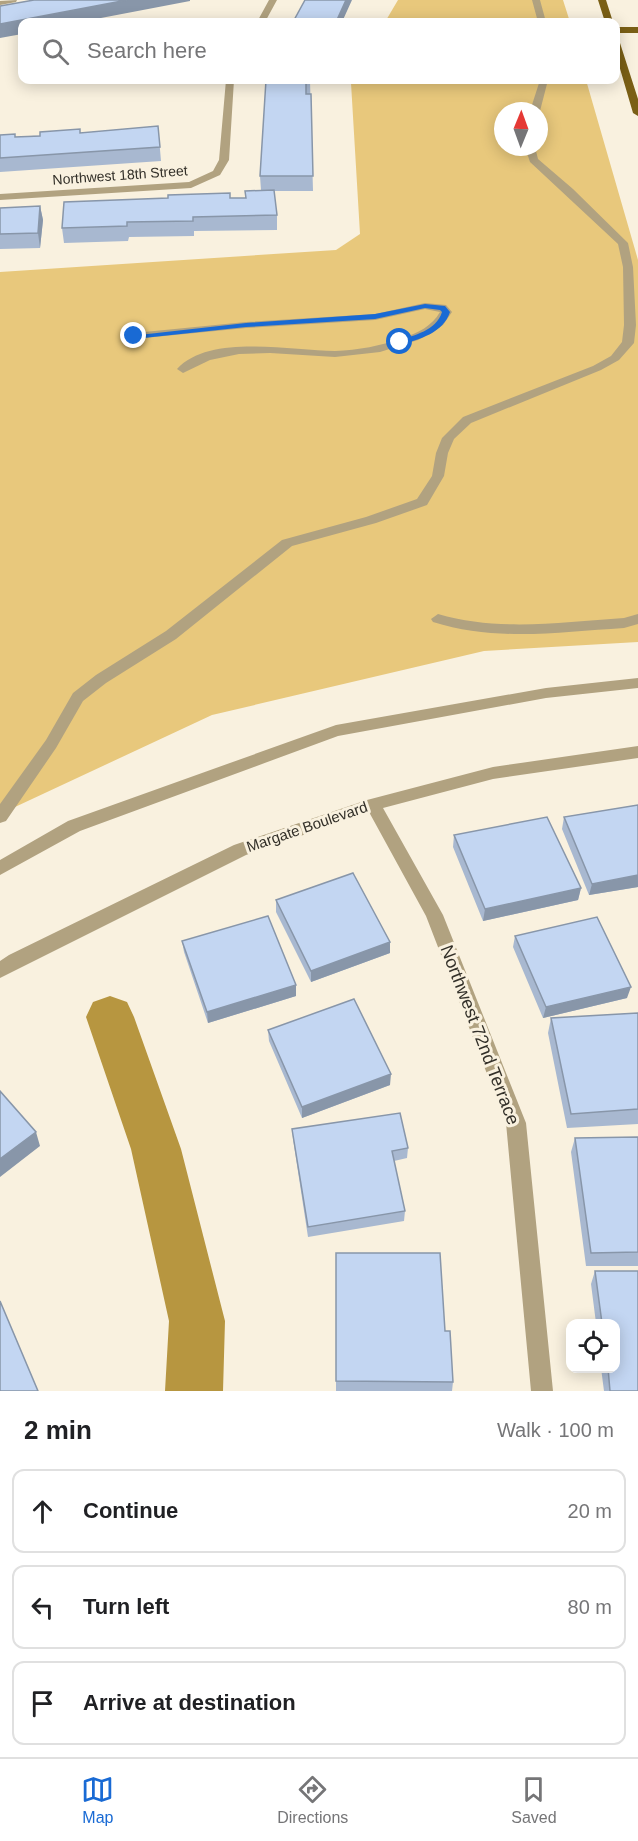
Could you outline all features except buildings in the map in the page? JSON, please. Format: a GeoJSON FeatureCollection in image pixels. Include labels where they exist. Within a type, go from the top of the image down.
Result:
{"type":"FeatureCollection","features":[{"type":"Feature","properties":{"kind":"main road"},"geometry":{"type":"LineString","coordinates":[[602,0],[608,18]]}},
{"type":"Feature","properties":{"kind":"main road"},"geometry":{"type":"LineString","coordinates":[[620,30],[638,30]]}},
{"type":"Feature","properties":{"kind":"main road"},"geometry":{"type":"LineString","coordinates":[[620,58],[638,113]]}},
{"type":"Feature","properties":{"kind":"street"},"geometry":{"type":"LineString","coordinates":[[0,3],[13,0]]}},
{"type":"Feature","properties":{"kind":"street"},"geometry":{"type":"LineString","coordinates":[[263,18],[273,0]]}},
{"type":"Feature","properties":{"kind":"street"},"geometry":{"type":"LineString","coordinates":[[536,0],[541,18]]}},
{"type":"Feature","properties":{"kind":"street","name":"Northwest 18th Street"},"geometry":{"type":"LineString","coordinates":[[0,197],[191,185],[217,173],[224,160],[230,84]]}},
{"type":"Feature","properties":{"kind":"street"},"geometry":{"type":"LineString","coordinates":[[537,102],[542,84]]}},
{"type":"Feature","properties":{"kind":"street"},"geometry":{"type":"LineString","coordinates":[[0,817],[51,744],[78,697],[101,679],[171,635],[287,543],[422,502],[438,476],[442,453],[448,438],[467,420],[597,368],[623,350],[628,343],[630,325],[628,267],[623,243],[544,171],[532,156]]}},
{"type":"Feature","properties":{"kind":"street"},"geometry":{"type":"LineString","coordinates":[[134,336],[246,325],[375,317],[425,306],[442,308],[446,312],[443,320],[428,333],[364,352],[337,354],[249,349],[206,357],[183,369]]}},
{"type":"Feature","properties":{"kind":"street"},"geometry":{"type":"LineString","coordinates":[[438,619],[474,629],[533,629],[624,623],[638,619]]}},
{"type":"Feature","properties":{"kind":"street"},"geometry":{"type":"LineString","coordinates":[[0,868],[74,826],[336,731],[546,693],[638,682]]}},
{"type":"Feature","properties":{"kind":"street","name":"Margate Boulevard"},"geometry":{"type":"LineString","coordinates":[[0,970],[15,960],[240,850],[373,804],[492,773],[638,752]]}},
{"type":"Feature","properties":{"kind":"street","name":"Northwest 72nd Terrace"},"geometry":{"type":"LineString","coordinates":[[373,804],[434,915],[516,1123],[542,1391]]}},
{"type":"Feature","properties":{"kind":"shaded area"},"geometry":{"type":"Polygon","coordinates":[[[398,0],[563,0],[569,18],[387,18],[398,0]]]}},
{"type":"Feature","properties":{"kind":"shaded area"},"geometry":{"type":"Polygon","coordinates":[[[351,84],[587,84],[638,260],[638,642],[484,651],[212,715],[0,814],[0,272],[336,250],[360,234],[351,84]]]}},
{"type":"Feature","properties":{"kind":"waterway"},"geometry":{"type":"LineString","coordinates":[[110,1017],[156,1149],[197,1321],[194,1391]]}},
{"type":"Feature","properties":{"kind":"route"},"geometry":{"type":"LineString","coordinates":[[134,336],[246,325],[375,317],[425,306],[442,308],[446,312],[443,320],[428,333],[400,342]]}}]}
